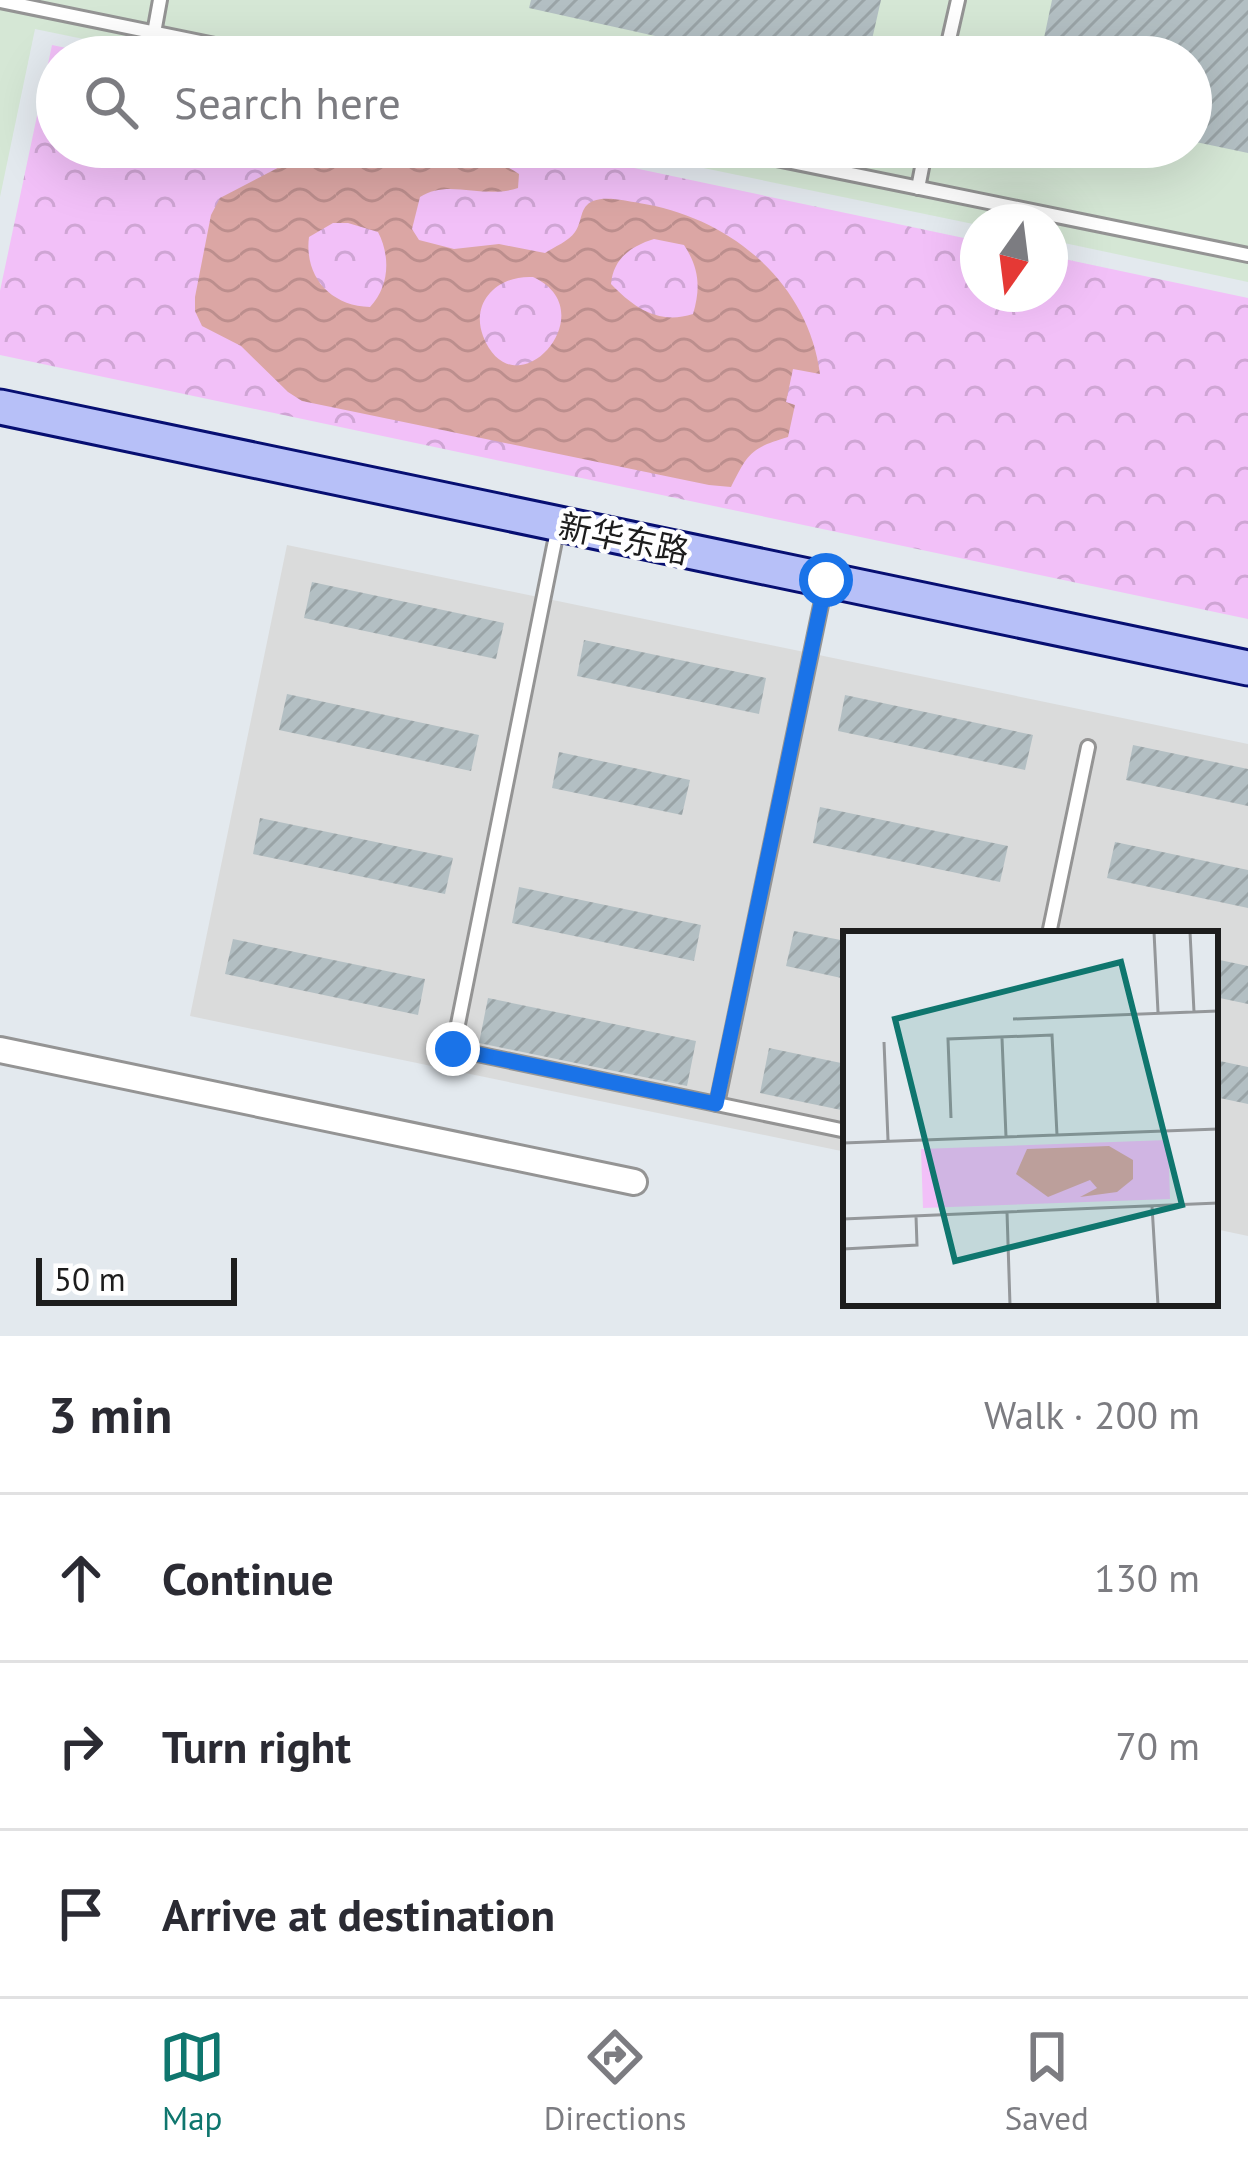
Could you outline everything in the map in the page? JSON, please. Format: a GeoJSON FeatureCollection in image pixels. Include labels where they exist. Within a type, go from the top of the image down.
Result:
{"type":"FeatureCollection","features":[{"type":"Feature","properties":{"kind":"main road","name":"新华东路"},"geometry":{"type":"LineString","coordinates":[[0,407],[1248,668]]}},
{"type":"Feature","properties":{"kind":"street"},"geometry":{"type":"LineString","coordinates":[[0,1050],[634,1183]]}},
{"type":"Feature","properties":{"kind":"lane"},"geometry":{"type":"LineString","coordinates":[[154,32],[160,0]]}},
{"type":"Feature","properties":{"kind":"lane"},"geometry":{"type":"LineString","coordinates":[[950,36],[958,0]]}},
{"type":"Feature","properties":{"kind":"lane"},"geometry":{"type":"LineString","coordinates":[[0,1],[173,36]]}},
{"type":"Feature","properties":{"kind":"lane"},"geometry":{"type":"LineString","coordinates":[[820,168],[1248,255]]}},
{"type":"Feature","properties":{"kind":"lane"},"geometry":{"type":"LineString","coordinates":[[918,188],[922,168]]}},
{"type":"Feature","properties":{"kind":"lane"},"geometry":{"type":"LineString","coordinates":[[559,524],[453,1049],[843,1130]]}},
{"type":"Feature","properties":{"kind":"lane"},"geometry":{"type":"LineString","coordinates":[[716,1104],[826,580]]}},
{"type":"Feature","properties":{"kind":"lane"},"geometry":{"type":"LineString","coordinates":[[1050,931],[1088,747]]}},
{"type":"Feature","properties":{"kind":"shaded area"},"geometry":{"type":"Polygon","coordinates":[[[0,0],[1248,0],[1248,282],[1068,244],[1068,204],[960,204],[960,221],[703,168],[1212,168],[1212,36],[69,36],[35,29],[0,197],[0,0]]]}},
{"type":"Feature","properties":{"kind":"shaded area"},"geometry":{"type":"Polygon","coordinates":[[[287,545],[1248,744],[1248,1236],[1218,1230],[1218,931],[843,931],[843,1151],[190,1016],[287,545]]]}},
{"type":"Feature","properties":{"kind":"green space"},"geometry":{"type":"Polygon","coordinates":[[[36,121],[36,168],[634,168],[960,237],[960,312],[1068,312],[1068,260],[1248,298],[1248,619],[0,355],[0,291],[36,121]]]}},
{"type":"Feature","properties":{"kind":"water"},"geometry":{"type":"Polygon","coordinates":[[[278,168],[507,168],[519,174],[518,188],[492,192],[442,189],[420,197],[412,229],[419,240],[454,249],[499,244],[545,253],[572,235],[585,207],[598,200],[672,211],[733,239],[781,283],[799,310],[820,374],[793,369],[786,402],[795,405],[788,437],[752,453],[731,487],[302,401],[241,346],[202,326],[195,297],[211,215],[220,198],[278,168]],[[333,223],[309,237],[311,264],[332,295],[370,307],[381,290],[385,251],[378,232],[333,223]],[[654,239],[619,261],[611,284],[658,316],[693,314],[697,278],[693,262],[684,245],[654,239]],[[533,277],[499,286],[484,301],[481,312],[483,336],[497,358],[514,365],[532,361],[548,349],[558,332],[561,312],[554,293],[533,277]]]}},
{"type":"Feature","properties":{"kind":"building"},"geometry":{"type":"Polygon","coordinates":[[[531,0],[881,0],[873,36],[655,36],[529,8],[531,0]]]}},
{"type":"Feature","properties":{"kind":"building"},"geometry":{"type":"Polygon","coordinates":[[[1052,0],[1248,0],[1248,153],[1212,145],[1212,36],[1044,36],[1052,0]]]}},
{"type":"Feature","properties":{"kind":"building"},"geometry":{"type":"Polygon","coordinates":[[[312,582],[504,623],[496,659],[304,618],[312,582]]]}},
{"type":"Feature","properties":{"kind":"building"},"geometry":{"type":"Polygon","coordinates":[[[584,640],[766,678],[759,714],[577,676],[584,640]]]}},
{"type":"Feature","properties":{"kind":"building"},"geometry":{"type":"Polygon","coordinates":[[[287,694],[479,735],[471,771],[279,730],[287,694]]]}},
{"type":"Feature","properties":{"kind":"building"},"geometry":{"type":"Polygon","coordinates":[[[845,695],[1033,735],[1025,770],[838,731],[845,695]]]}},
{"type":"Feature","properties":{"kind":"building"},"geometry":{"type":"Polygon","coordinates":[[[1133,745],[1248,769],[1248,806],[1126,780],[1133,745]]]}},
{"type":"Feature","properties":{"kind":"building"},"geometry":{"type":"Polygon","coordinates":[[[559,752],[690,780],[682,815],[552,788],[559,752]]]}},
{"type":"Feature","properties":{"kind":"building"},"geometry":{"type":"Polygon","coordinates":[[[820,807],[1008,846],[1000,882],[813,843],[820,807]]]}},
{"type":"Feature","properties":{"kind":"building"},"geometry":{"type":"Polygon","coordinates":[[[260,818],[453,858],[445,894],[253,854],[260,818]]]}},
{"type":"Feature","properties":{"kind":"building"},"geometry":{"type":"Polygon","coordinates":[[[1115,842],[1248,870],[1248,908],[1107,878],[1115,842]]]}},
{"type":"Feature","properties":{"kind":"building"},"geometry":{"type":"Polygon","coordinates":[[[519,887],[701,925],[694,961],[512,923],[519,887]]]}},
{"type":"Feature","properties":{"kind":"building"},"geometry":{"type":"Polygon","coordinates":[[[794,931],[843,940],[843,978],[786,966],[794,931]]]}},
{"type":"Feature","properties":{"kind":"building"},"geometry":{"type":"Polygon","coordinates":[[[233,939],[425,979],[418,1015],[225,974],[233,939]]]}},
{"type":"Feature","properties":{"kind":"building"},"geometry":{"type":"Polygon","coordinates":[[[1218,960],[1248,966],[1248,1004],[1218,998],[1218,960]]]}},
{"type":"Feature","properties":{"kind":"building"},"geometry":{"type":"Polygon","coordinates":[[[488,998],[696,1041],[687,1086],[479,1043],[488,998]]]}},
{"type":"Feature","properties":{"kind":"building"},"geometry":{"type":"Polygon","coordinates":[[[769,1048],[843,1063],[843,1110],[760,1093],[769,1048]]]}},
{"type":"Feature","properties":{"kind":"building"},"geometry":{"type":"Polygon","coordinates":[[[1218,1061],[1248,1067],[1248,1104],[1218,1098],[1218,1061]]]}},
{"type":"Feature","properties":{"kind":"route"},"geometry":{"type":"LineString","coordinates":[[453,1049],[716,1104],[826,580]]}}]}
